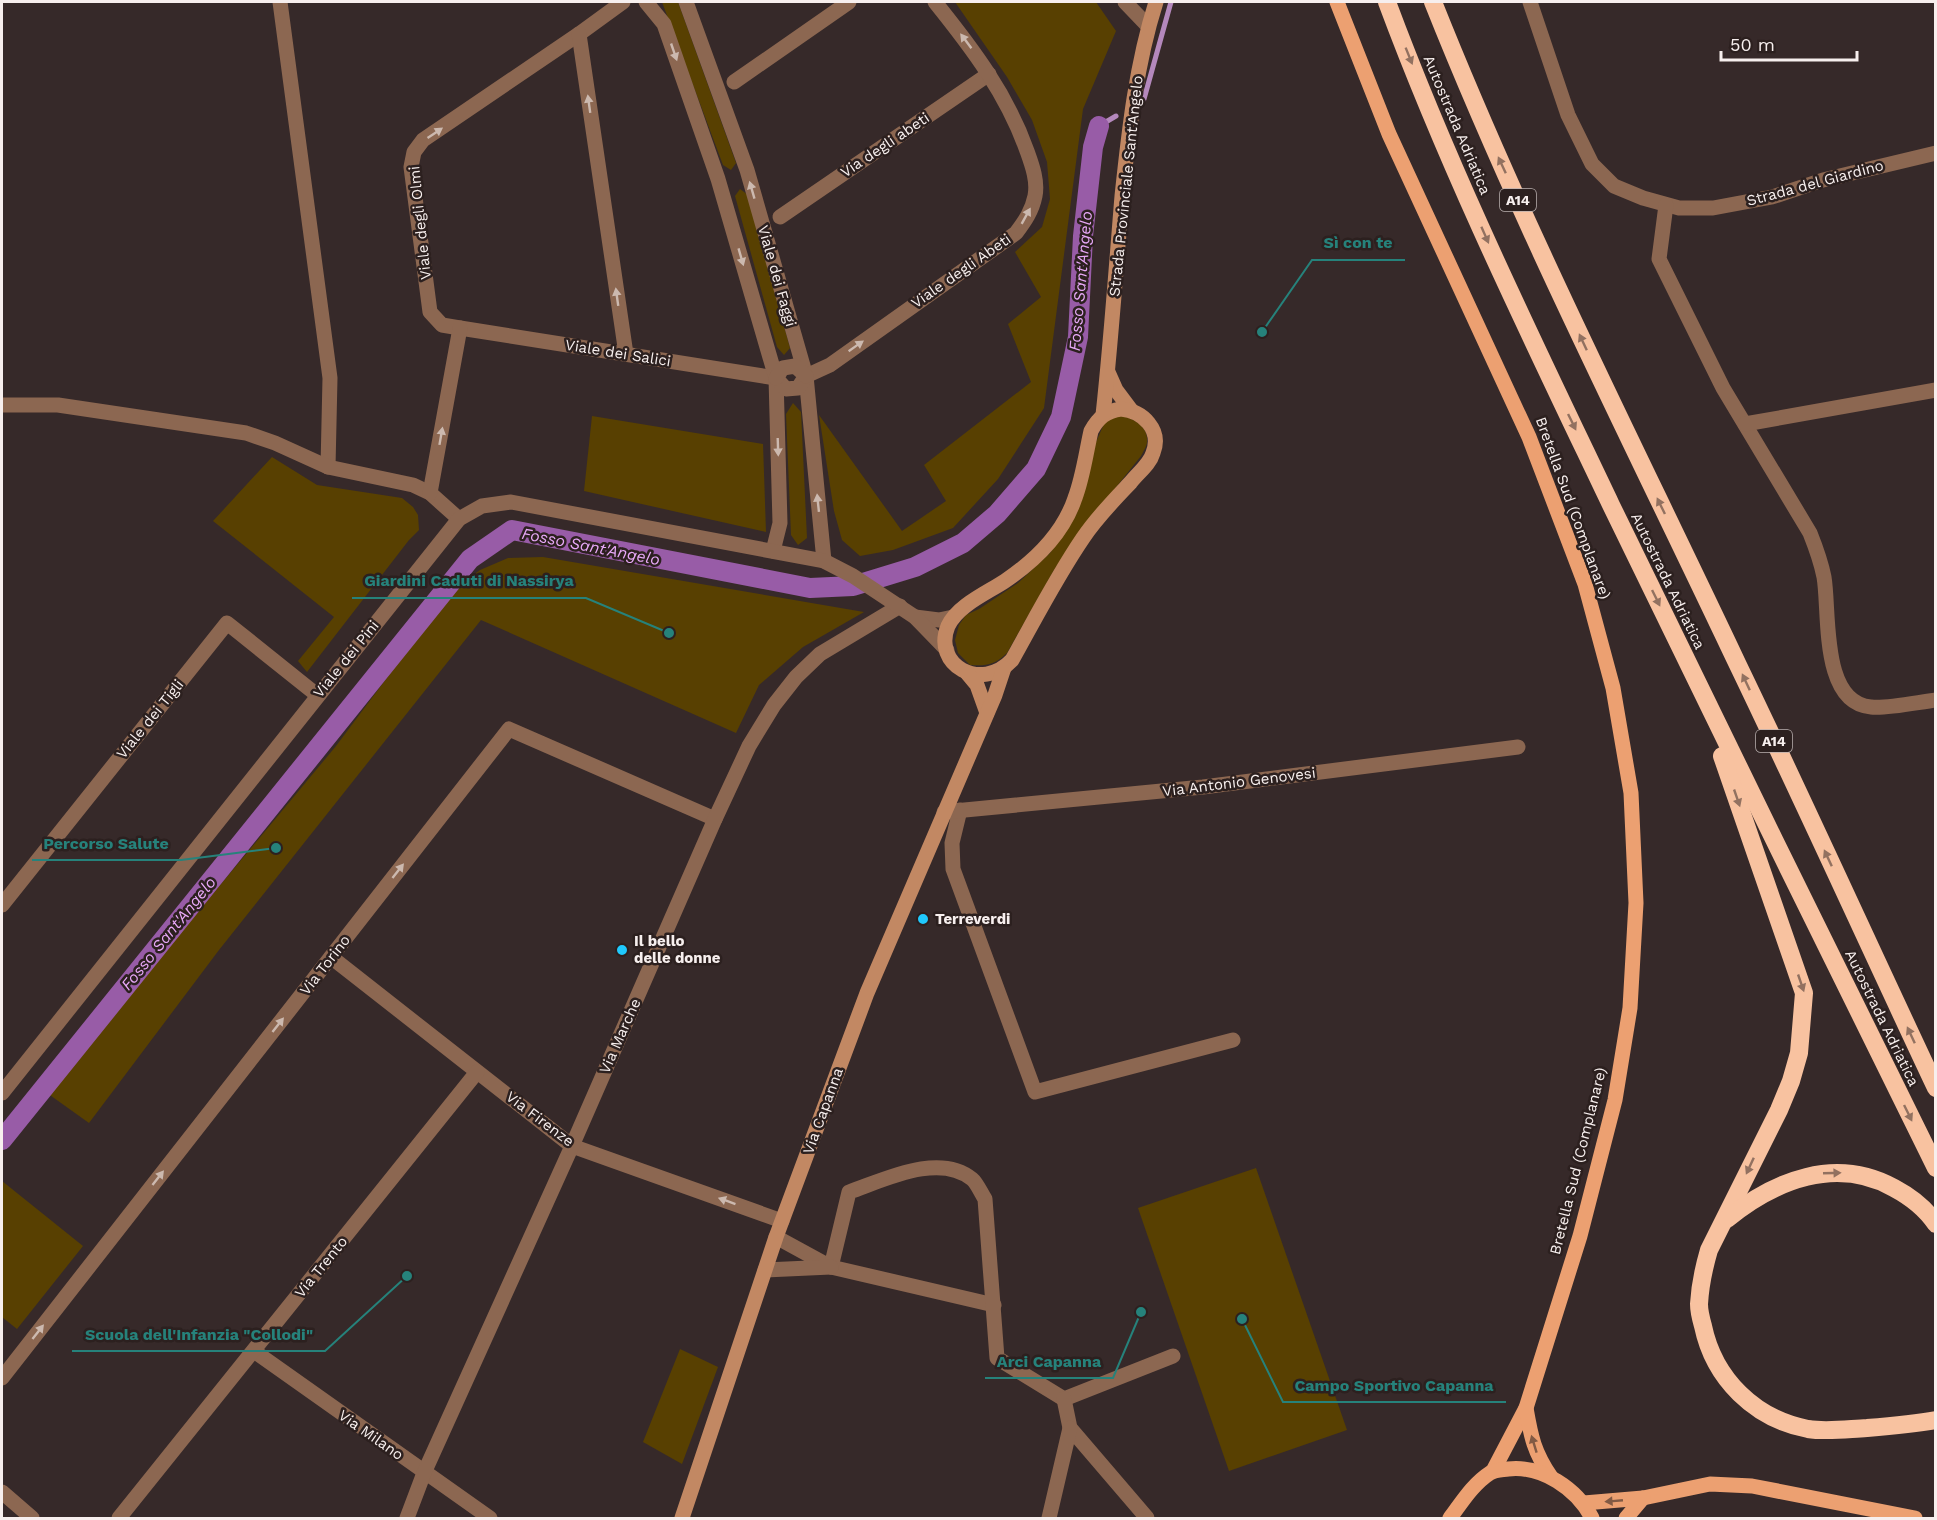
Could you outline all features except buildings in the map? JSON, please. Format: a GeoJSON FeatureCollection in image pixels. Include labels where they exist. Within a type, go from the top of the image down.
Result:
{"type":"FeatureCollection","features":[{"type":"Feature","properties":{"kind":"highway","name":"Autostrada Adriatica"},"geometry":{"type":"LineString","coordinates":[[1387,2],[1434,120],[1519,312],[1697,684],[1935,1168]]}},
{"type":"Feature","properties":{"kind":"highway","name":"Autostrada Adriatica"},"geometry":{"type":"LineString","coordinates":[[1433,2],[1473,100],[1607,396],[1737,662],[1935,1088]]}},
{"type":"Feature","properties":{"kind":"highway"},"geometry":{"type":"LineString","coordinates":[[1697,684],[1804,993],[1799,1053],[1791,1081],[1709,1250],[1699,1306],[1709,1352],[1723,1374],[1741,1395],[1762,1412],[1784,1423],[1809,1429],[1834,1431],[1935,1420]]}},
{"type":"Feature","properties":{"kind":"highway"},"geometry":{"type":"LineString","coordinates":[[1724,1222],[1759,1196],[1781,1184],[1804,1176],[1842,1173],[1871,1178],[1890,1185],[1906,1194],[1935,1224]]}},
{"type":"Feature","properties":{"kind":"main road","name":"Strada Provinciale Sant'Angelo"},"geometry":{"type":"LineString","coordinates":[[1103,415],[1128,134],[1136,80],[1156,2]]}},
{"type":"Feature","properties":{"kind":"main road","name":"Bretella Sud (Complanare)"},"geometry":{"type":"LineString","coordinates":[[1337,2],[1389,134],[1529,437],[1585,584],[1613,688],[1631,793],[1635,915],[1630,1008],[1615,1100],[1580,1236],[1526,1408],[1493,1471]]}},
{"type":"Feature","properties":{"kind":"main road"},"geometry":{"type":"LineString","coordinates":[[1108,372],[1116,390],[1131,410]]}},
{"type":"Feature","properties":{"kind":"main road"},"geometry":{"type":"LineString","coordinates":[[987,712],[977,685],[967,673],[958,667],[947,650],[945,639],[948,627],[953,617],[1007,580],[1047,547],[1063,525],[1076,498],[1091,431],[1096,421],[1112,411],[1131,410]]}},
{"type":"Feature","properties":{"kind":"main road","name":"Via Capanna"},"geometry":{"type":"LineString","coordinates":[[682,1518],[776,1237],[867,993],[952,811],[1004,668],[1011,660],[1083,538],[1154,453],[1154,435],[1151,427],[1139,414],[1131,410]]}},
{"type":"Feature","properties":{"kind":"main road"},"geometry":{"type":"LineString","coordinates":[[967,673],[986,675],[1004,668]]}},
{"type":"Feature","properties":{"kind":"main road","name":"Bretella Sud (Complanare)"},"geometry":{"type":"LineString","coordinates":[[1526,1408],[1538,1457],[1551,1477]]}},
{"type":"Feature","properties":{"kind":"main road"},"geometry":{"type":"LineString","coordinates":[[1450,1518],[1476,1484],[1493,1471],[1521,1468],[1551,1477],[1584,1503],[1592,1518]]}},
{"type":"Feature","properties":{"kind":"main road"},"geometry":{"type":"LineString","coordinates":[[1584,1503],[1643,1498],[1710,1484],[1752,1486],[1915,1518]]}},
{"type":"Feature","properties":{"kind":"main road"},"geometry":{"type":"LineString","coordinates":[[1626,1518],[1643,1498]]}},
{"type":"Feature","properties":{"kind":"street"},"geometry":{"type":"LineString","coordinates":[[280,2],[330,378],[328,467]]}},
{"type":"Feature","properties":{"kind":"street","name":"Viale degli Olmi"},"geometry":{"type":"LineString","coordinates":[[460,328],[442,325],[430,312],[411,166],[414,152],[423,140],[623,2]]}},
{"type":"Feature","properties":{"kind":"street","name":"Viale dei Faggi"},"geometry":{"type":"LineString","coordinates":[[646,2],[664,24],[718,179],[776,378],[780,523],[773,551]]}},
{"type":"Feature","properties":{"kind":"street","name":"Viale dei Faggi"},"geometry":{"type":"LineString","coordinates":[[686,2],[747,170],[806,376],[824,561]]}},
{"type":"Feature","properties":{"kind":"street"},"geometry":{"type":"LineString","coordinates":[[734,82],[849,2]]}},
{"type":"Feature","properties":{"kind":"street","name":"Viale degli Abeti"},"geometry":{"type":"LineString","coordinates":[[806,376],[830,365],[1006,240],[1016,232],[1029,215],[1035,194],[1034,168],[1018,125],[989,74],[935,2]]}},
{"type":"Feature","properties":{"kind":"street"},"geometry":{"type":"LineString","coordinates":[[1125,2],[1148,26]]}},
{"type":"Feature","properties":{"kind":"street","name":"Strada del Giardino"},"geometry":{"type":"LineString","coordinates":[[1530,2],[1568,116],[1592,164],[1614,186],[1679,208],[1713,208],[1772,197],[1823,180],[1935,153]]}},
{"type":"Feature","properties":{"kind":"street"},"geometry":{"type":"LineString","coordinates":[[579,34],[626,354]]}},
{"type":"Feature","properties":{"kind":"street","name":"Via degli abeti"},"geometry":{"type":"LineString","coordinates":[[780,217],[989,74]]}},
{"type":"Feature","properties":{"kind":"street"},"geometry":{"type":"LineString","coordinates":[[1666,205],[1659,259],[1723,388],[1810,533],[1819,556],[1824,580],[1826,627],[1830,652],[1842,689],[1854,701],[1870,707],[1935,699]]}},
{"type":"Feature","properties":{"kind":"street"},"geometry":{"type":"LineString","coordinates":[[430,493],[460,328]]}},
{"type":"Feature","properties":{"kind":"street","name":"Viale dei Salici"},"geometry":{"type":"LineString","coordinates":[[460,328],[776,378]]}},
{"type":"Feature","properties":{"kind":"street"},"geometry":{"type":"LineString","coordinates":[[776,378],[783,368],[795,366],[806,376]]}},
{"type":"Feature","properties":{"kind":"street"},"geometry":{"type":"LineString","coordinates":[[1745,424],[1935,390]]}},
{"type":"Feature","properties":{"kind":"street"},"geometry":{"type":"LineString","coordinates":[[2,405],[58,405],[246,433],[275,443],[328,467],[413,486],[430,493],[459,519]]}},
{"type":"Feature","properties":{"kind":"street","name":"Viale dei Pini"},"geometry":{"type":"LineString","coordinates":[[2,1093],[459,519],[482,506],[511,502],[824,561],[853,576],[915,616],[947,650]]}},
{"type":"Feature","properties":{"kind":"street","name":"Via Marche"},"geometry":{"type":"LineString","coordinates":[[406,1518],[424,1473],[749,746],[774,705],[796,677],[820,654],[900,606]]}},
{"type":"Feature","properties":{"kind":"street","name":"Viale dei Pini"},"geometry":{"type":"LineString","coordinates":[[915,616],[939,620],[953,617]]}},
{"type":"Feature","properties":{"kind":"street","name":"Viale dei Tigli"},"geometry":{"type":"LineString","coordinates":[[2,905],[227,623],[317,695]]}},
{"type":"Feature","properties":{"kind":"street","name":"Via Torino"},"geometry":{"type":"LineString","coordinates":[[2,1378],[509,729],[715,819]]}},
{"type":"Feature","properties":{"kind":"street","name":"Via Antonio Genovesi"},"geometry":{"type":"LineString","coordinates":[[952,811],[1203,787],[1518,747]]}},
{"type":"Feature","properties":{"kind":"street"},"geometry":{"type":"LineString","coordinates":[[952,811],[953,869],[1035,1092],[1233,1040]]}},
{"type":"Feature","properties":{"kind":"street","name":"Via Firenze"},"geometry":{"type":"LineString","coordinates":[[331,957],[572,1146],[782,1221]]}},
{"type":"Feature","properties":{"kind":"street","name":"Via Trento"},"geometry":{"type":"LineString","coordinates":[[119,1518],[477,1072]]}},
{"type":"Feature","properties":{"kind":"street"},"geometry":{"type":"LineString","coordinates":[[831,1267],[849,1191],[925,1167],[950,1168],[972,1179],[985,1199],[998,1358],[1064,1399],[1070,1428],[1049,1518]]}},
{"type":"Feature","properties":{"kind":"street"},"geometry":{"type":"LineString","coordinates":[[776,1237],[831,1267],[994,1305]]}},
{"type":"Feature","properties":{"kind":"street"},"geometry":{"type":"LineString","coordinates":[[765,1270],[831,1267]]}},
{"type":"Feature","properties":{"kind":"street","name":"Via Milano"},"geometry":{"type":"LineString","coordinates":[[254,1351],[490,1518]]}},
{"type":"Feature","properties":{"kind":"street"},"geometry":{"type":"LineString","coordinates":[[1064,1399],[1173,1356]]}},
{"type":"Feature","properties":{"kind":"street"},"geometry":{"type":"LineString","coordinates":[[1070,1428],[1147,1518]]}},
{"type":"Feature","properties":{"kind":"street"},"geometry":{"type":"LineString","coordinates":[[3,1498],[32,1518]]}},
{"type":"Feature","properties":{"kind":"shaded area"},"geometry":{"type":"Polygon","coordinates":[[[662,2],[678,2],[736,163],[731,170],[723,165],[662,2]]]}},
{"type":"Feature","properties":{"kind":"shaded area"},"geometry":{"type":"Polygon","coordinates":[[[955,2],[1096,2],[1116,31],[1083,109],[1044,408],[998,479],[953,528],[893,550],[860,556],[842,540],[834,511],[819,415],[902,531],[946,501],[924,465],[1031,382],[1008,324],[1041,297],[1015,252],[1042,227],[1050,199],[1047,162],[1032,120],[1007,77],[955,2]]]}},
{"type":"Feature","properties":{"kind":"shaded area"},"geometry":{"type":"Polygon","coordinates":[[[740,189],[748,195],[790,348],[784,355],[777,347],[735,196],[740,189]]]}},
{"type":"Feature","properties":{"kind":"shaded area"},"geometry":{"type":"Polygon","coordinates":[[[793,403],[801,412],[807,538],[798,545],[791,535],[786,414],[793,403]]]}},
{"type":"Feature","properties":{"kind":"shaded area"},"geometry":{"type":"Polygon","coordinates":[[[1116,414],[1132,419],[1145,430],[1147,444],[1141,456],[1077,536],[1054,570],[1007,653],[990,664],[970,665],[958,653],[955,640],[959,625],[966,615],[1018,583],[1050,553],[1077,513],[1085,476],[1096,442],[1104,424],[1116,414]]]}},
{"type":"Feature","properties":{"kind":"shaded area"},"geometry":{"type":"Polygon","coordinates":[[[592,416],[763,444],[766,532],[584,491],[592,416]]]}},
{"type":"Feature","properties":{"kind":"shaded area"},"geometry":{"type":"Polygon","coordinates":[[[272,457],[317,485],[402,498],[413,507],[418,515],[419,530],[307,672],[298,661],[334,617],[213,521],[272,457]]]}},
{"type":"Feature","properties":{"kind":"shaded area"},"geometry":{"type":"Polygon","coordinates":[[[543,557],[864,612],[803,647],[759,685],[736,733],[481,620],[219,950],[89,1123],[47,1093],[336,746],[451,592],[480,570],[508,558],[543,557]]]}},
{"type":"Feature","properties":{"kind":"shaded area"},"geometry":{"type":"Polygon","coordinates":[[[1256,1168],[1347,1430],[1229,1471],[1138,1208],[1256,1168]]]}},
{"type":"Feature","properties":{"kind":"shaded area"},"geometry":{"type":"Polygon","coordinates":[[[2,1181],[83,1246],[17,1329],[2,1317],[2,1181]]]}},
{"type":"Feature","properties":{"kind":"shaded area"},"geometry":{"type":"Polygon","coordinates":[[[680,1349],[718,1367],[682,1464],[643,1442],[680,1349]]]}},
{"type":"Feature","properties":{"kind":"waterway"},"geometry":{"type":"LineString","coordinates":[[1144,99],[1171,2]]}},
{"type":"Feature","properties":{"kind":"waterway"},"geometry":{"type":"LineString","coordinates":[[1099,126],[1116,116]]}},
{"type":"Feature","properties":{"kind":"waterway","name":"Fosso Sant'Angelo"},"geometry":{"type":"LineString","coordinates":[[2,1140],[470,559],[512,530],[810,588],[853,586],[915,567],[963,543],[997,514],[1036,469],[1061,417],[1078,337],[1083,236],[1093,147],[1099,126]]}},
{"type":"Feature","properties":{"kind":"place","name":"Sì con te"},"geometry":{"type":"Point","coordinates":[1262,332]}},
{"type":"Feature","properties":{"kind":"place","name":"Giardini Caduti di Nassirya"},"geometry":{"type":"Point","coordinates":[669,633]}},
{"type":"Feature","properties":{"kind":"place","name":"Percorso Salute"},"geometry":{"type":"Point","coordinates":[276,848]}},
{"type":"Feature","properties":{"kind":"place","name":"Terreverdi"},"geometry":{"type":"Point","coordinates":[923,919]}},
{"type":"Feature","properties":{"kind":"place","name":"Il bello delle donne"},"geometry":{"type":"Point","coordinates":[622,950]}},
{"type":"Feature","properties":{"kind":"place","name":"Scuola dell'Infanzia \"Collodi\""},"geometry":{"type":"Point","coordinates":[407,1276]}},
{"type":"Feature","properties":{"kind":"place","name":"Arci Capanna"},"geometry":{"type":"Point","coordinates":[1141,1312]}},
{"type":"Feature","properties":{"kind":"place","name":"Campo Sportivo Capanna"},"geometry":{"type":"Point","coordinates":[1242,1319]}}]}
